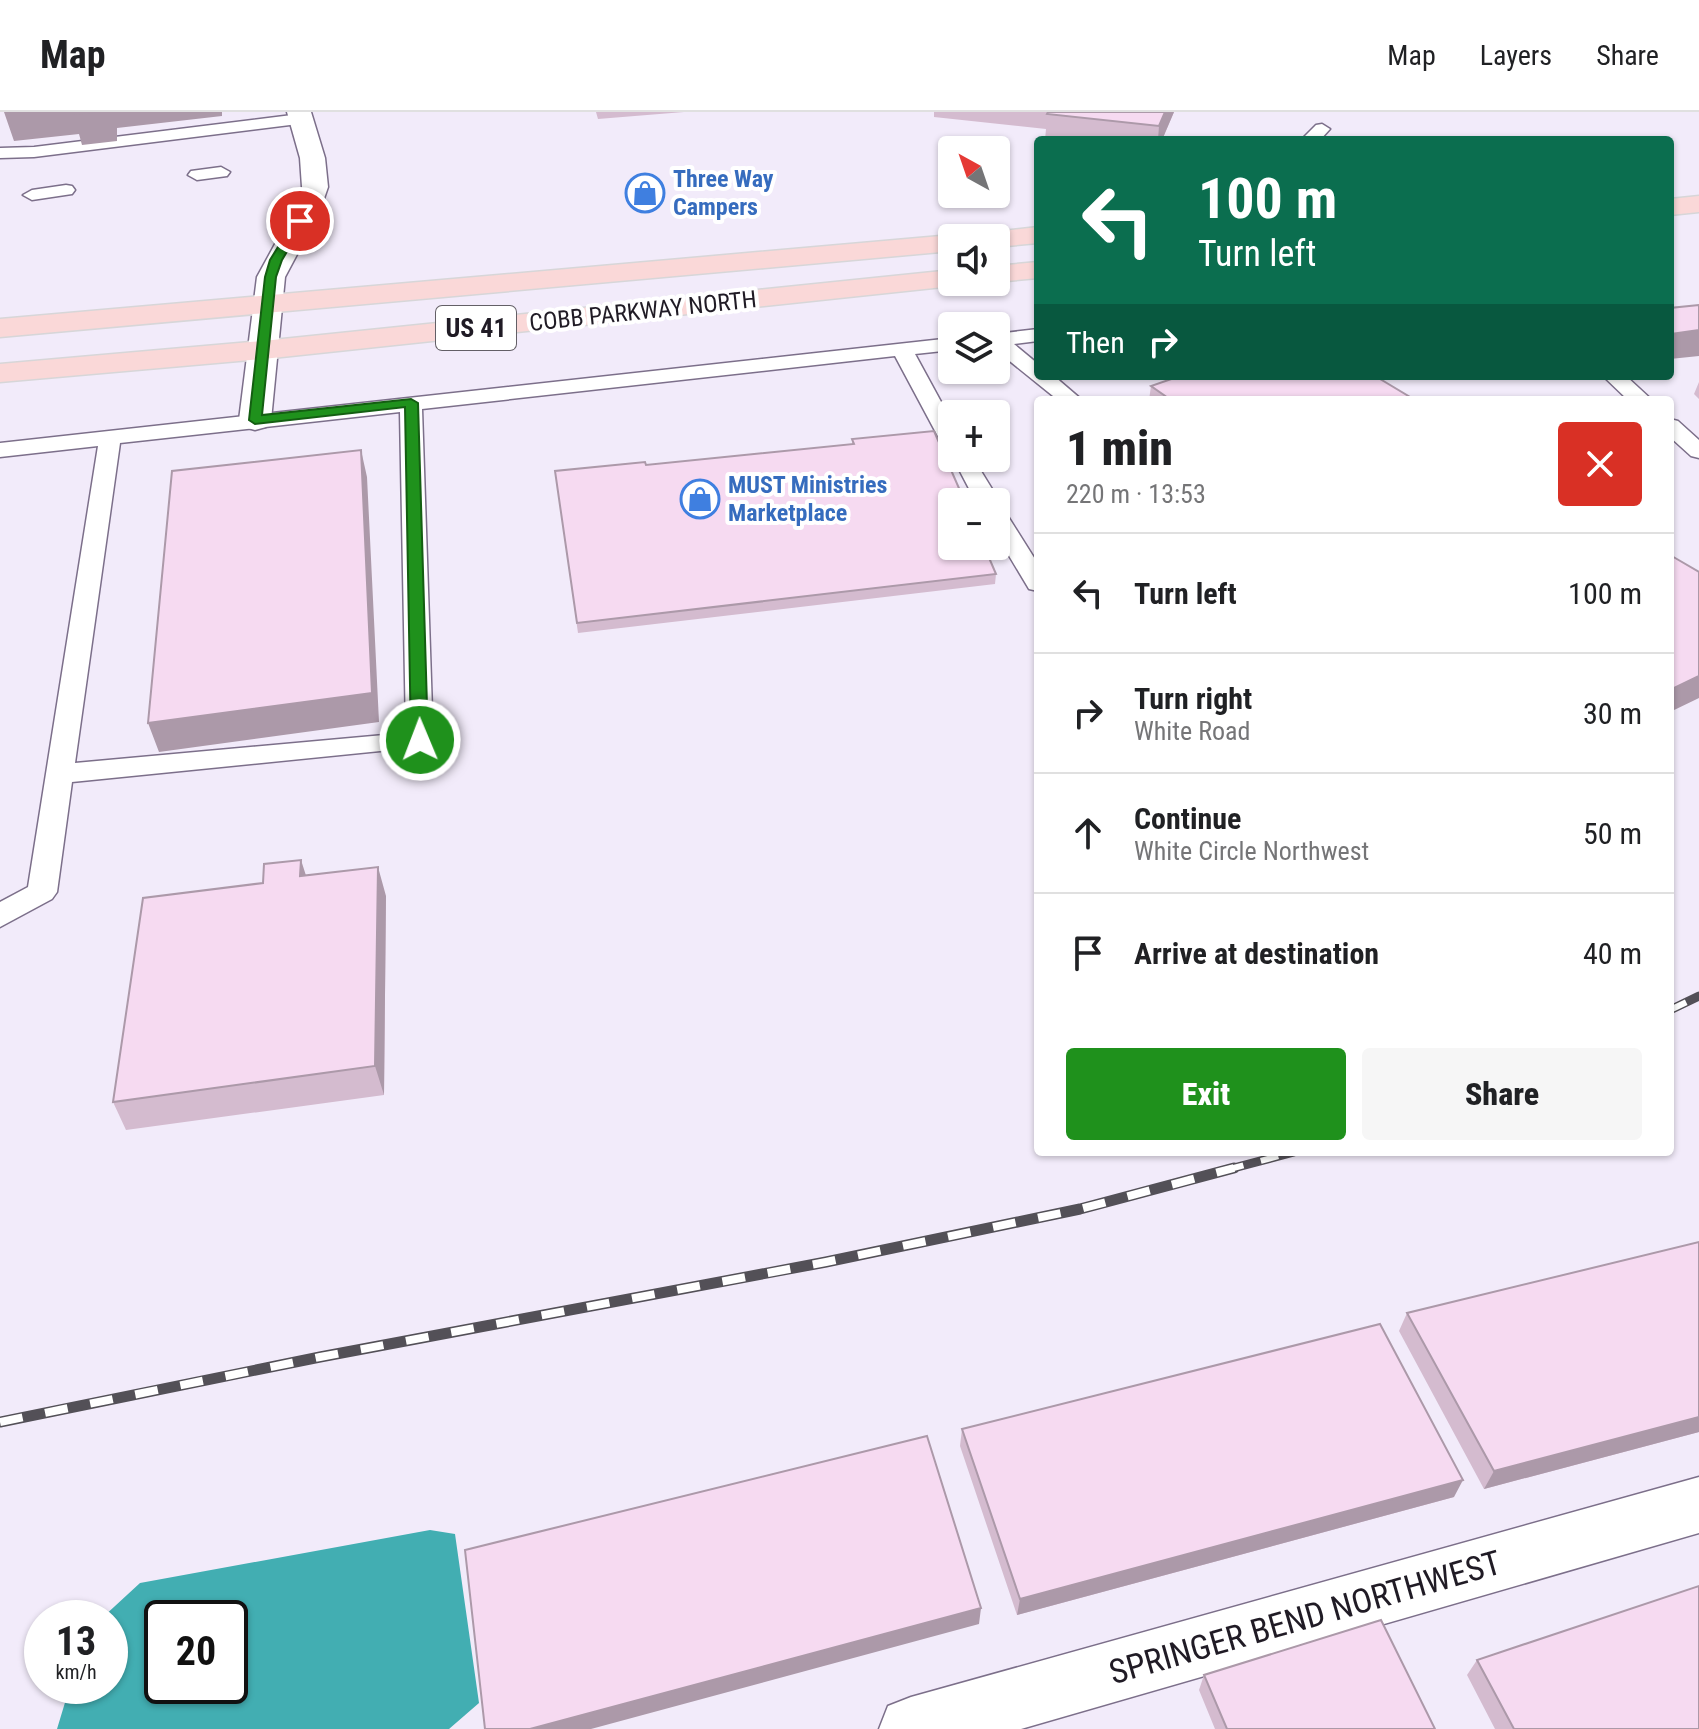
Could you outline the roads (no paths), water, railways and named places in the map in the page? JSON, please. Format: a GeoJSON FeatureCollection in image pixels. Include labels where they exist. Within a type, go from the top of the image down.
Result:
{"type":"FeatureCollection","features":[{"type":"Feature","properties":{"kind":"main road"},"geometry":{"type":"LineString","coordinates":[[1674,207],[1699,204]]}},
{"type":"Feature","properties":{"kind":"main road"},"geometry":{"type":"LineString","coordinates":[[1010,238],[1034,235]]}},
{"type":"Feature","properties":{"kind":"main road","name":"COBB PARKWAY NORTH"},"geometry":{"type":"LineString","coordinates":[[0,328],[938,244]]}},
{"type":"Feature","properties":{"kind":"main road"},"geometry":{"type":"LineString","coordinates":[[1010,273],[1034,270]]}},
{"type":"Feature","properties":{"kind":"main road","name":"COBB PARKWAY NORTH"},"geometry":{"type":"LineString","coordinates":[[0,373],[263,350],[938,280]]}},
{"type":"Feature","properties":{"kind":"street"},"geometry":{"type":"LineString","coordinates":[[255,420],[276,260],[315,190],[315,172],[300,116]]}},
{"type":"Feature","properties":{"kind":"street","name":"SPRINGER BEND NORTHWEST"},"geometry":{"type":"LineString","coordinates":[[911,1729],[1037,1713],[1699,1505]]}},
{"type":"Feature","properties":{"kind":"lane"},"geometry":{"type":"LineString","coordinates":[[0,153],[34,159],[300,116]]}},
{"type":"Feature","properties":{"kind":"lane"},"geometry":{"type":"LineString","coordinates":[[197,175],[221,172]]}},
{"type":"Feature","properties":{"kind":"lane"},"geometry":{"type":"LineString","coordinates":[[32,195],[66,190]]}},
{"type":"Feature","properties":{"kind":"lane"},"geometry":{"type":"LineString","coordinates":[[1010,338],[1034,335]]}},
{"type":"Feature","properties":{"kind":"lane"},"geometry":{"type":"LineString","coordinates":[[0,450],[938,346]]}},
{"type":"Feature","properties":{"kind":"lane"},"geometry":{"type":"LineString","coordinates":[[902,350],[938,416]]}},
{"type":"Feature","properties":{"kind":"lane"},"geometry":{"type":"LineString","coordinates":[[1010,351],[1034,371]]}},
{"type":"Feature","properties":{"kind":"lane"},"geometry":{"type":"LineString","coordinates":[[1045,380],[1066,396]]}},
{"type":"Feature","properties":{"kind":"lane"},"geometry":{"type":"LineString","coordinates":[[1618,380],[1636,396]]}},
{"type":"Feature","properties":{"kind":"lane"},"geometry":{"type":"LineString","coordinates":[[60,774],[420,740],[411,403]]}},
{"type":"Feature","properties":{"kind":"lane"},"geometry":{"type":"LineString","coordinates":[[1674,429],[1699,451]]}},
{"type":"Feature","properties":{"kind":"lane"},"geometry":{"type":"LineString","coordinates":[[0,916],[42,892],[110,439]]}},
{"type":"Feature","properties":{"kind":"lane"},"geometry":{"type":"LineString","coordinates":[[1010,538],[1034,577]]}},
{"type":"Feature","properties":{"kind":"water"},"geometry":{"type":"Polygon","coordinates":[[[430,1530],[455,1534],[479,1703],[449,1729],[57,1729],[65,1704],[128,1704],[128,1600],[122,1600],[140,1583],[430,1530]]]}},
{"type":"Feature","properties":{"kind":"railway"},"geometry":{"type":"LineString","coordinates":[[1674,1008],[1699,996]]}},
{"type":"Feature","properties":{"kind":"railway"},"geometry":{"type":"LineString","coordinates":[[1226,1170],[1279,1156]]}},
{"type":"Feature","properties":{"kind":"railway"},"geometry":{"type":"LineString","coordinates":[[0,1422],[320,1357],[826,1262],[1080,1209],[1234,1168]]}},
{"type":"Feature","properties":{"kind":"place","name":"Three Way Campers"},"geometry":{"type":"Point","coordinates":[645,193]}},
{"type":"Feature","properties":{"kind":"place","name":"MUST Ministries Marketplace"},"geometry":{"type":"Point","coordinates":[700,499]}}]}
